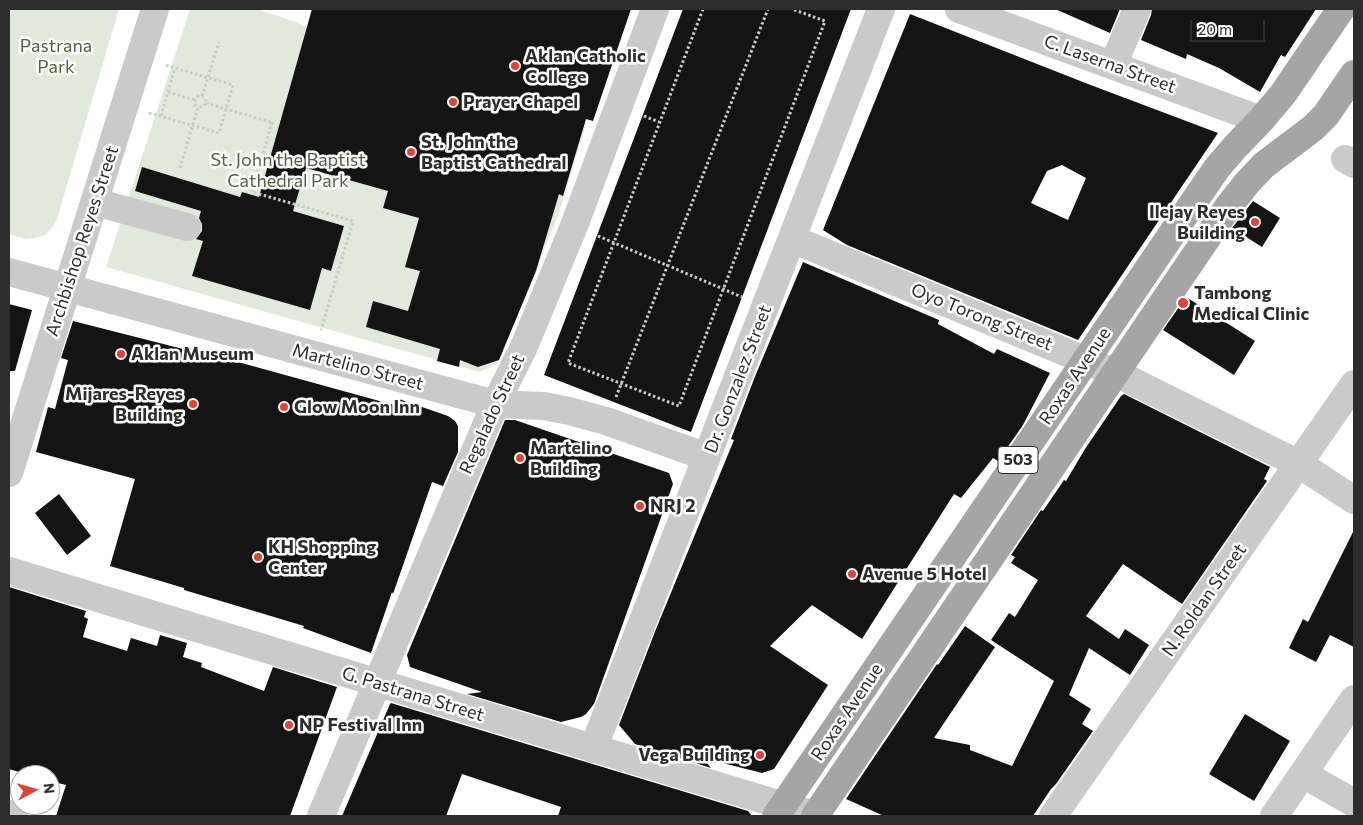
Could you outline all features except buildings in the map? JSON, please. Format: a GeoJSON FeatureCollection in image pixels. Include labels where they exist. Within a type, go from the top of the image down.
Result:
{"type":"FeatureCollection","features":[{"type":"Feature","properties":{"kind":"main road","name":"Roxas Avenue"},"geometry":{"type":"LineString","coordinates":[[779,811],[1217,168],[1283,94],[1341,9]]}},
{"type":"Feature","properties":{"kind":"main road","name":"Roxas Avenue"},"geometry":{"type":"LineString","coordinates":[[816,816],[1228,207],[1264,165],[1326,116],[1354,74]]}},
{"type":"Feature","properties":{"kind":"street","name":"Archbishop Reyes Street"},"geometry":{"type":"LineString","coordinates":[[9,473],[155,9]]}},
{"type":"Feature","properties":{"kind":"street","name":"Regalado Street"},"geometry":{"type":"LineString","coordinates":[[321,816],[495,404],[523,348],[574,226],[654,9]]}},
{"type":"Feature","properties":{"kind":"street","name":"Dr. Gonzalez Street"},"geometry":{"type":"LineString","coordinates":[[593,749],[881,9]]}},
{"type":"Feature","properties":{"kind":"street","name":"C. Laserna Street"},"geometry":{"type":"LineString","coordinates":[[959,9],[1261,120]]}},
{"type":"Feature","properties":{"kind":"street"},"geometry":{"type":"LineString","coordinates":[[1113,65],[1137,9]]}},
{"type":"Feature","properties":{"kind":"street"},"geometry":{"type":"LineString","coordinates":[[95,202],[187,227]]}},
{"type":"Feature","properties":{"kind":"street","name":"Oyo Torong Street"},"geometry":{"type":"LineString","coordinates":[[792,239],[1116,373],[1299,464],[1354,500]]}},
{"type":"Feature","properties":{"kind":"street","name":"Martelino Street"},"geometry":{"type":"LineString","coordinates":[[9,272],[495,404],[544,406],[606,421],[707,457]]}},
{"type":"Feature","properties":{"kind":"street","name":"N. Roldan Street"},"geometry":{"type":"LineString","coordinates":[[1053,816],[1354,384]]}},
{"type":"Feature","properties":{"kind":"street","name":"G. Pastrana Street"},"geometry":{"type":"LineString","coordinates":[[9,572],[593,749],[779,811],[816,816]]}},
{"type":"Feature","properties":{"kind":"street"},"geometry":{"type":"LineString","coordinates":[[1274,816],[1354,698]]}},
{"type":"Feature","properties":{"kind":"street"},"geometry":{"type":"LineString","coordinates":[[1303,774],[1354,803]]}},
{"type":"Feature","properties":{"kind":"street"},"geometry":{"type":"LineString","coordinates":[[9,814],[14,816]]}},
{"type":"Feature","properties":{"kind":"path"},"geometry":{"type":"LineString","coordinates":[[703,9],[568,363],[679,406],[825,22],[792,9]]}},
{"type":"Feature","properties":{"kind":"path"},"geometry":{"type":"LineString","coordinates":[[606,421],[768,9]]}},
{"type":"Feature","properties":{"kind":"path"},"geometry":{"type":"LineString","coordinates":[[202,96],[219,42]]}},
{"type":"Feature","properties":{"kind":"path"},"geometry":{"type":"LineString","coordinates":[[175,68],[208,78],[233,85],[219,133],[160,116],[175,68]]}},
{"type":"Feature","properties":{"kind":"path"},"geometry":{"type":"LineString","coordinates":[[168,92],[195,100]]}},
{"type":"Feature","properties":{"kind":"path"},"geometry":{"type":"LineString","coordinates":[[195,100],[198,96],[202,96]]}},
{"type":"Feature","properties":{"kind":"path"},"geometry":{"type":"LineString","coordinates":[[202,96],[205,98],[206,103]]}},
{"type":"Feature","properties":{"kind":"path"},"geometry":{"type":"LineString","coordinates":[[180,168],[198,107],[195,105],[195,100]]}},
{"type":"Feature","properties":{"kind":"path"},"geometry":{"type":"LineString","coordinates":[[206,103],[273,122],[252,192],[353,221],[314,354]]}},
{"type":"Feature","properties":{"kind":"path"},"geometry":{"type":"LineString","coordinates":[[198,107],[203,107],[206,103]]}},
{"type":"Feature","properties":{"kind":"path"},"geometry":{"type":"LineString","coordinates":[[574,226],[766,307]]}},
{"type":"Feature","properties":{"kind":"green space","name":"Pastrana Park"},"geometry":{"type":"Polygon","coordinates":[[[9,9],[119,9],[57,219],[45,235],[25,239],[9,234],[9,9]]]}},
{"type":"Feature","properties":{"kind":"green space","name":"St. John the Baptist Cathedral Park"},"geometry":{"type":"Polygon","coordinates":[[[190,9],[258,9],[586,124],[559,213],[497,364],[480,372],[106,267],[190,9]]]}},
{"type":"Feature","properties":{"kind":"place","name":"Aklan Catholic College"},"geometry":{"type":"Point","coordinates":[515,66]}},
{"type":"Feature","properties":{"kind":"place","name":"Prayer Chapel"},"geometry":{"type":"Point","coordinates":[453,102]}},
{"type":"Feature","properties":{"kind":"place","name":"St. John the Baptist Cathedral"},"geometry":{"type":"Point","coordinates":[411,152]}},
{"type":"Feature","properties":{"kind":"place","name":"Ilejay Reyes Building"},"geometry":{"type":"Point","coordinates":[1255,222]}},
{"type":"Feature","properties":{"kind":"place","name":"Tambong Medical Clinic"},"geometry":{"type":"Point","coordinates":[1183,303]}},
{"type":"Feature","properties":{"kind":"place","name":"Aklan Museum"},"geometry":{"type":"Point","coordinates":[121,354]}},
{"type":"Feature","properties":{"kind":"place","name":"Mijares-Reyes Building"},"geometry":{"type":"Point","coordinates":[193,404]}},
{"type":"Feature","properties":{"kind":"place","name":"Glow Moon Inn"},"geometry":{"type":"Point","coordinates":[284,407]}},
{"type":"Feature","properties":{"kind":"place","name":"Martelino Building"},"geometry":{"type":"Point","coordinates":[520,458]}},
{"type":"Feature","properties":{"kind":"place","name":"NRJ 2"},"geometry":{"type":"Point","coordinates":[640,506]}},
{"type":"Feature","properties":{"kind":"place","name":"KH Shopping Center"},"geometry":{"type":"Point","coordinates":[258,557]}},
{"type":"Feature","properties":{"kind":"place","name":"Avenue 5 Hotel"},"geometry":{"type":"Point","coordinates":[852,574]}},
{"type":"Feature","properties":{"kind":"place","name":"NP Festival Inn"},"geometry":{"type":"Point","coordinates":[289,725]}},
{"type":"Feature","properties":{"kind":"place","name":"Vega Building"},"geometry":{"type":"Point","coordinates":[760,755]}}]}
